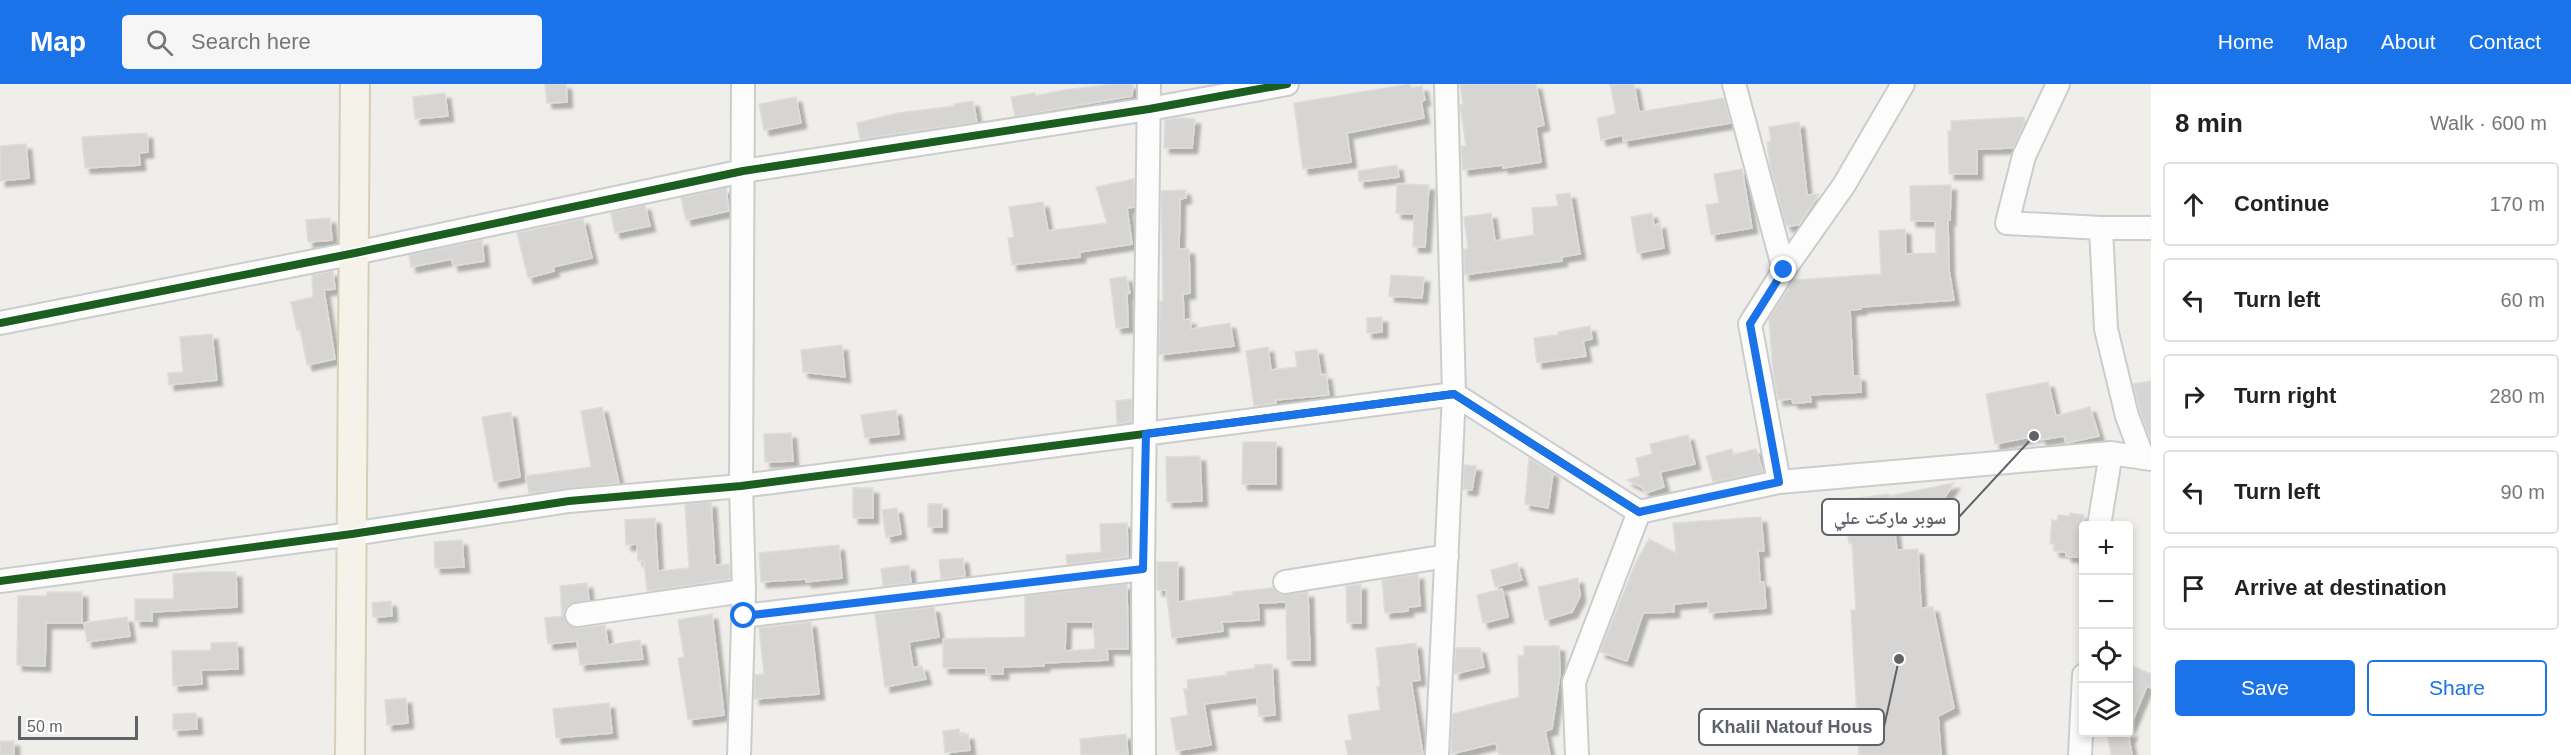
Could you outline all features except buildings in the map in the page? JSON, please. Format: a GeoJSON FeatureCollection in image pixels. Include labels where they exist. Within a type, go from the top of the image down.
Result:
{"type":"FeatureCollection","features":[{"type":"Feature","properties":{"kind":"main road"},"geometry":{"type":"LineString","coordinates":[[350,755],[355,84]]}},
{"type":"Feature","properties":{"kind":"street"},"geometry":{"type":"LineString","coordinates":[[739,755],[744,616],[741,486],[743,84]]}},
{"type":"Feature","properties":{"kind":"street"},"geometry":{"type":"LineString","coordinates":[[1144,755],[1143,569],[1149,84]]}},
{"type":"Feature","properties":{"kind":"street"},"geometry":{"type":"LineString","coordinates":[[0,323],[355,253],[743,171],[1149,109],[1287,84]]}},
{"type":"Feature","properties":{"kind":"street"},"geometry":{"type":"LineString","coordinates":[[1437,755],[1454,394],[1446,84]]}},
{"type":"Feature","properties":{"kind":"street"},"geometry":{"type":"LineString","coordinates":[[1734,84],[1784,270]]}},
{"type":"Feature","properties":{"kind":"street"},"geometry":{"type":"LineString","coordinates":[[1779,482],[1750,324],[1784,270],[1844,184],[1903,84]]}},
{"type":"Feature","properties":{"kind":"street"},"geometry":{"type":"LineString","coordinates":[[2058,84],[2024,156],[2007,224],[2151,228]]}},
{"type":"Feature","properties":{"kind":"street"},"geometry":{"type":"LineString","coordinates":[[2101,228],[2106,329],[2127,416],[2147,459]]}},
{"type":"Feature","properties":{"kind":"street"},"geometry":{"type":"LineString","coordinates":[[0,581],[352,534],[569,501],[741,486],[1454,394],[1639,512],[1779,482],[2111,453],[2147,459]]}},
{"type":"Feature","properties":{"kind":"street"},"geometry":{"type":"LineString","coordinates":[[2100,521],[2111,453]]}},
{"type":"Feature","properties":{"kind":"street"},"geometry":{"type":"LineString","coordinates":[[1577,755],[1574,682],[1639,512]]}},
{"type":"Feature","properties":{"kind":"street"},"geometry":{"type":"LineString","coordinates":[[1285,582],[1447,556]]}},
{"type":"Feature","properties":{"kind":"street"},"geometry":{"type":"LineString","coordinates":[[744,616],[1143,569]]}},
{"type":"Feature","properties":{"kind":"street"},"geometry":{"type":"LineString","coordinates":[[577,615],[744,591]]}},
{"type":"Feature","properties":{"kind":"street"},"geometry":{"type":"LineString","coordinates":[[2080,755],[2084,683]]}},
{"type":"Feature","properties":{"kind":"cycle path"},"geometry":{"type":"LineString","coordinates":[[0,323],[355,253],[743,171],[1149,109],[1287,84]]}},
{"type":"Feature","properties":{"kind":"cycle path"},"geometry":{"type":"LineString","coordinates":[[0,581],[352,534],[569,501],[741,486],[1454,394],[1639,512]]}},
{"type":"Feature","properties":{"kind":"place","name":"سوبر ماركت علي"},"geometry":{"type":"Point","coordinates":[2034,436]}},
{"type":"Feature","properties":{"kind":"place","name":"Khalil Natouf Hous"},"geometry":{"type":"Point","coordinates":[1899,659]}},
{"type":"Feature","properties":{"kind":"route"},"geometry":{"type":"LineString","coordinates":[[744,616],[1143,569],[1146,434],[1454,394],[1639,512],[1779,482],[1750,324],[1784,270]]}}]}
